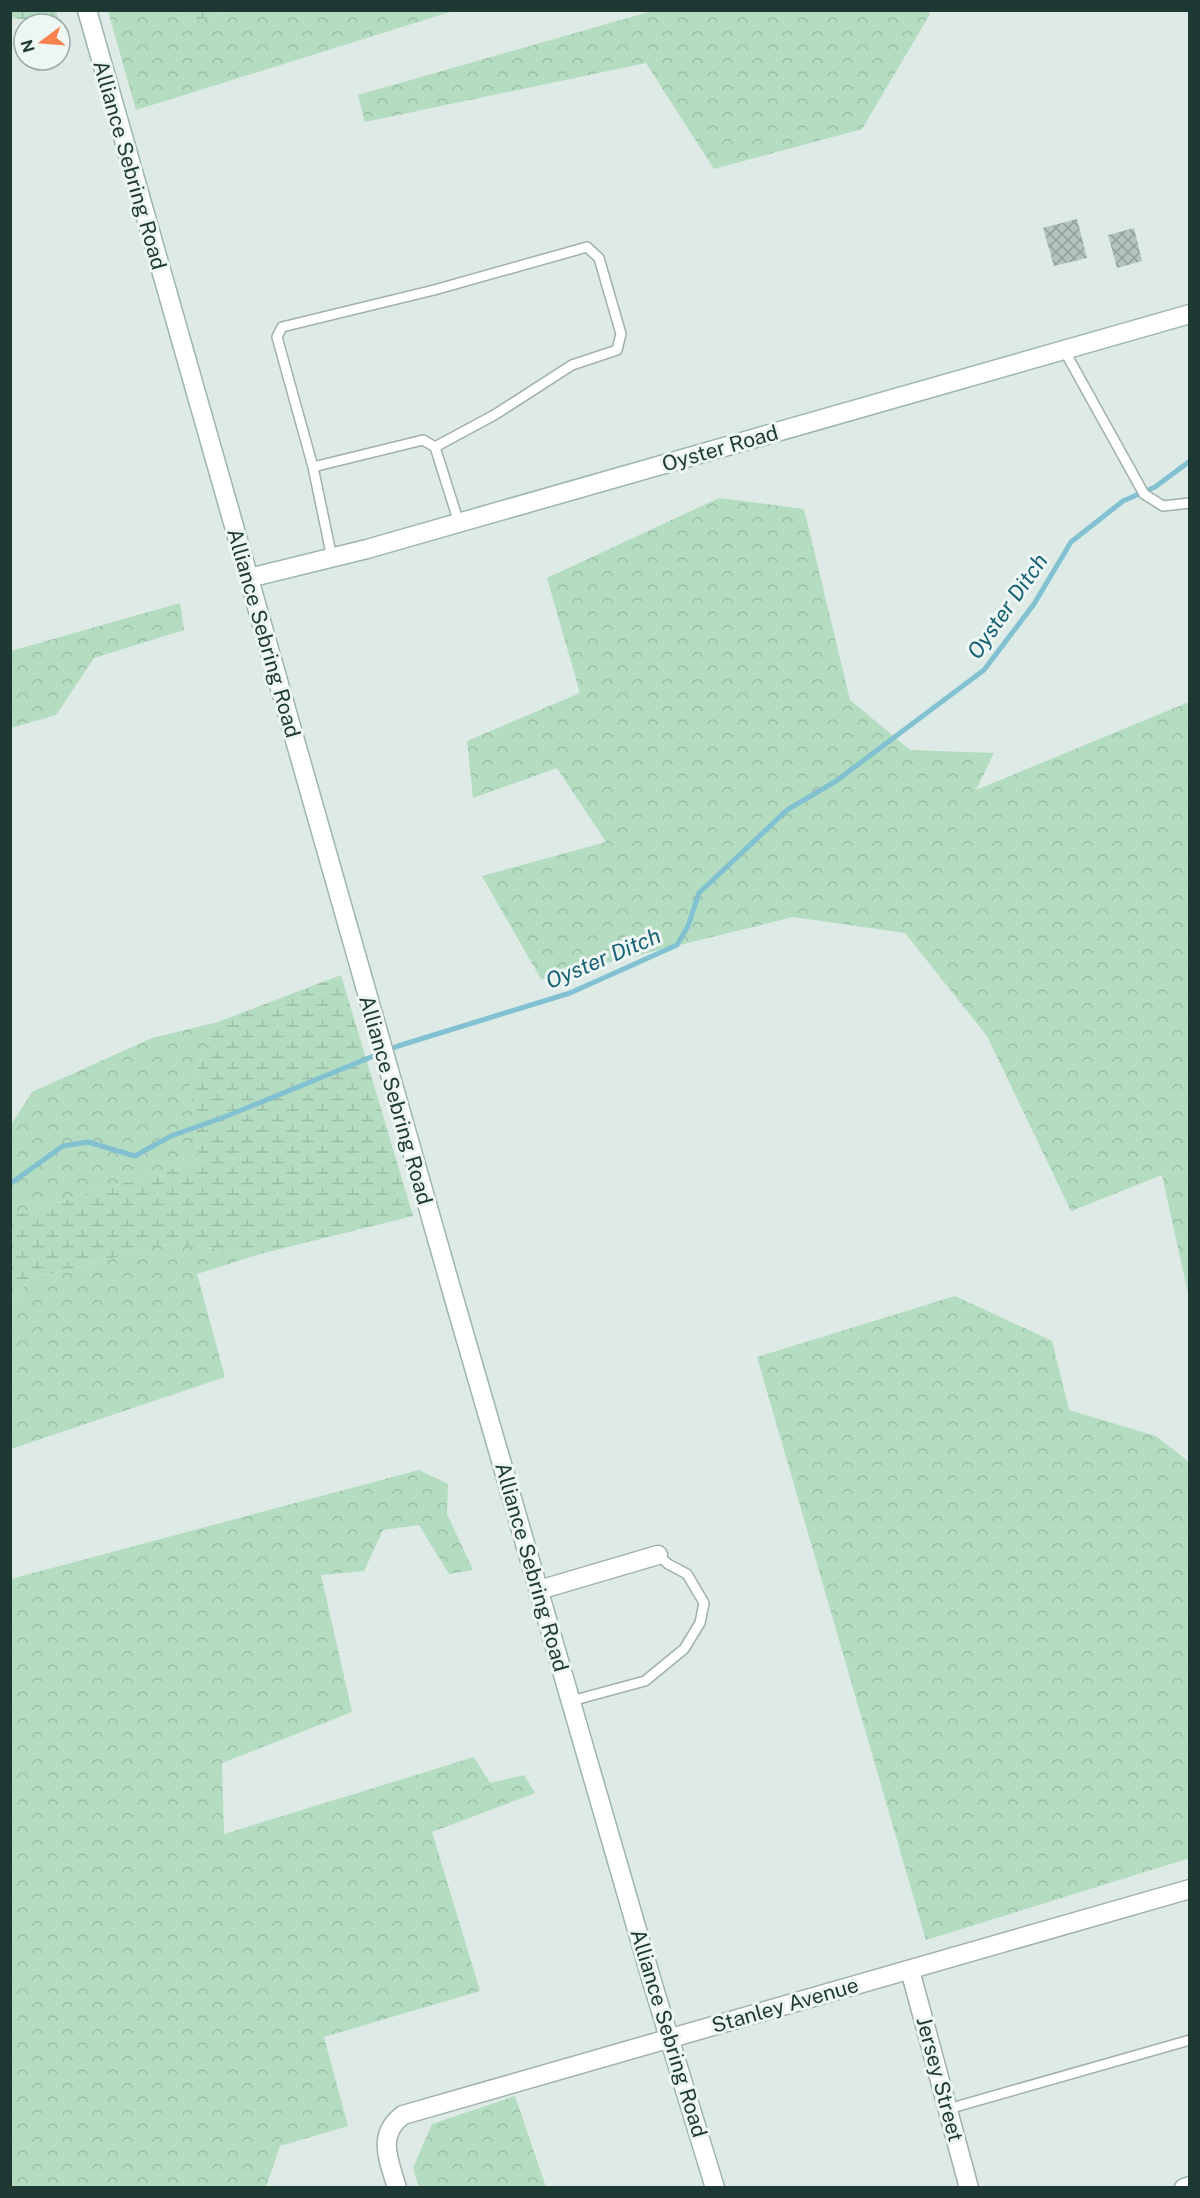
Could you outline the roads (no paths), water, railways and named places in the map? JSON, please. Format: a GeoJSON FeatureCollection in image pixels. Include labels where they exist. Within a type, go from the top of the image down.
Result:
{"type":"FeatureCollection","features":[{"type":"Feature","properties":{"kind":"street","name":"Alliance Sebring Road"},"geometry":{"type":"LineString","coordinates":[[87,10],[380,1042],[715,2187]]}},
{"type":"Feature","properties":{"kind":"street","name":"Oyster Road"},"geometry":{"type":"LineString","coordinates":[[249,578],[459,523],[1190,315]]}},
{"type":"Feature","properties":{"kind":"street"},"geometry":{"type":"LineString","coordinates":[[539,1590],[658,1555]]}},
{"type":"Feature","properties":{"kind":"street","name":"Stanley Avenue"},"geometry":{"type":"LineString","coordinates":[[397,2187],[387,2153],[387,2132],[403,2115],[1190,1889]]}},
{"type":"Feature","properties":{"kind":"street","name":"Jersey Street"},"geometry":{"type":"LineString","coordinates":[[910,1970],[969,2187]]}},
{"type":"Feature","properties":{"kind":"street"},"geometry":{"type":"LineString","coordinates":[[1184,2187],[1190,2186]]}},
{"type":"Feature","properties":{"kind":"lane"},"geometry":{"type":"LineString","coordinates":[[332,558],[313,467],[277,337],[282,327],[434,290],[587,247],[599,258],[621,334],[617,350],[572,365],[496,414],[435,447]]}},
{"type":"Feature","properties":{"kind":"lane"},"geometry":{"type":"LineString","coordinates":[[1064,350],[1144,494],[1163,506],[1190,503]]}},
{"type":"Feature","properties":{"kind":"lane"},"geometry":{"type":"LineString","coordinates":[[313,467],[423,440],[435,447],[459,523]]}},
{"type":"Feature","properties":{"kind":"lane"},"geometry":{"type":"LineString","coordinates":[[571,1701],[645,1681],[684,1649],[700,1623],[704,1603],[687,1574],[668,1564],[658,1555]]}},
{"type":"Feature","properties":{"kind":"lane"},"geometry":{"type":"LineString","coordinates":[[948,2109],[1190,2040]]}},
{"type":"Feature","properties":{"kind":"waterway","name":"Oyster Ditch"},"geometry":{"type":"LineString","coordinates":[[10,1184],[63,1146],[88,1142],[135,1156],[171,1136],[227,1116],[398,1046],[570,993],[677,945],[688,926],[699,893],[787,810],[836,781],[984,670],[1034,604],[1071,542],[1123,501],[1155,487],[1190,461]]}}]}
